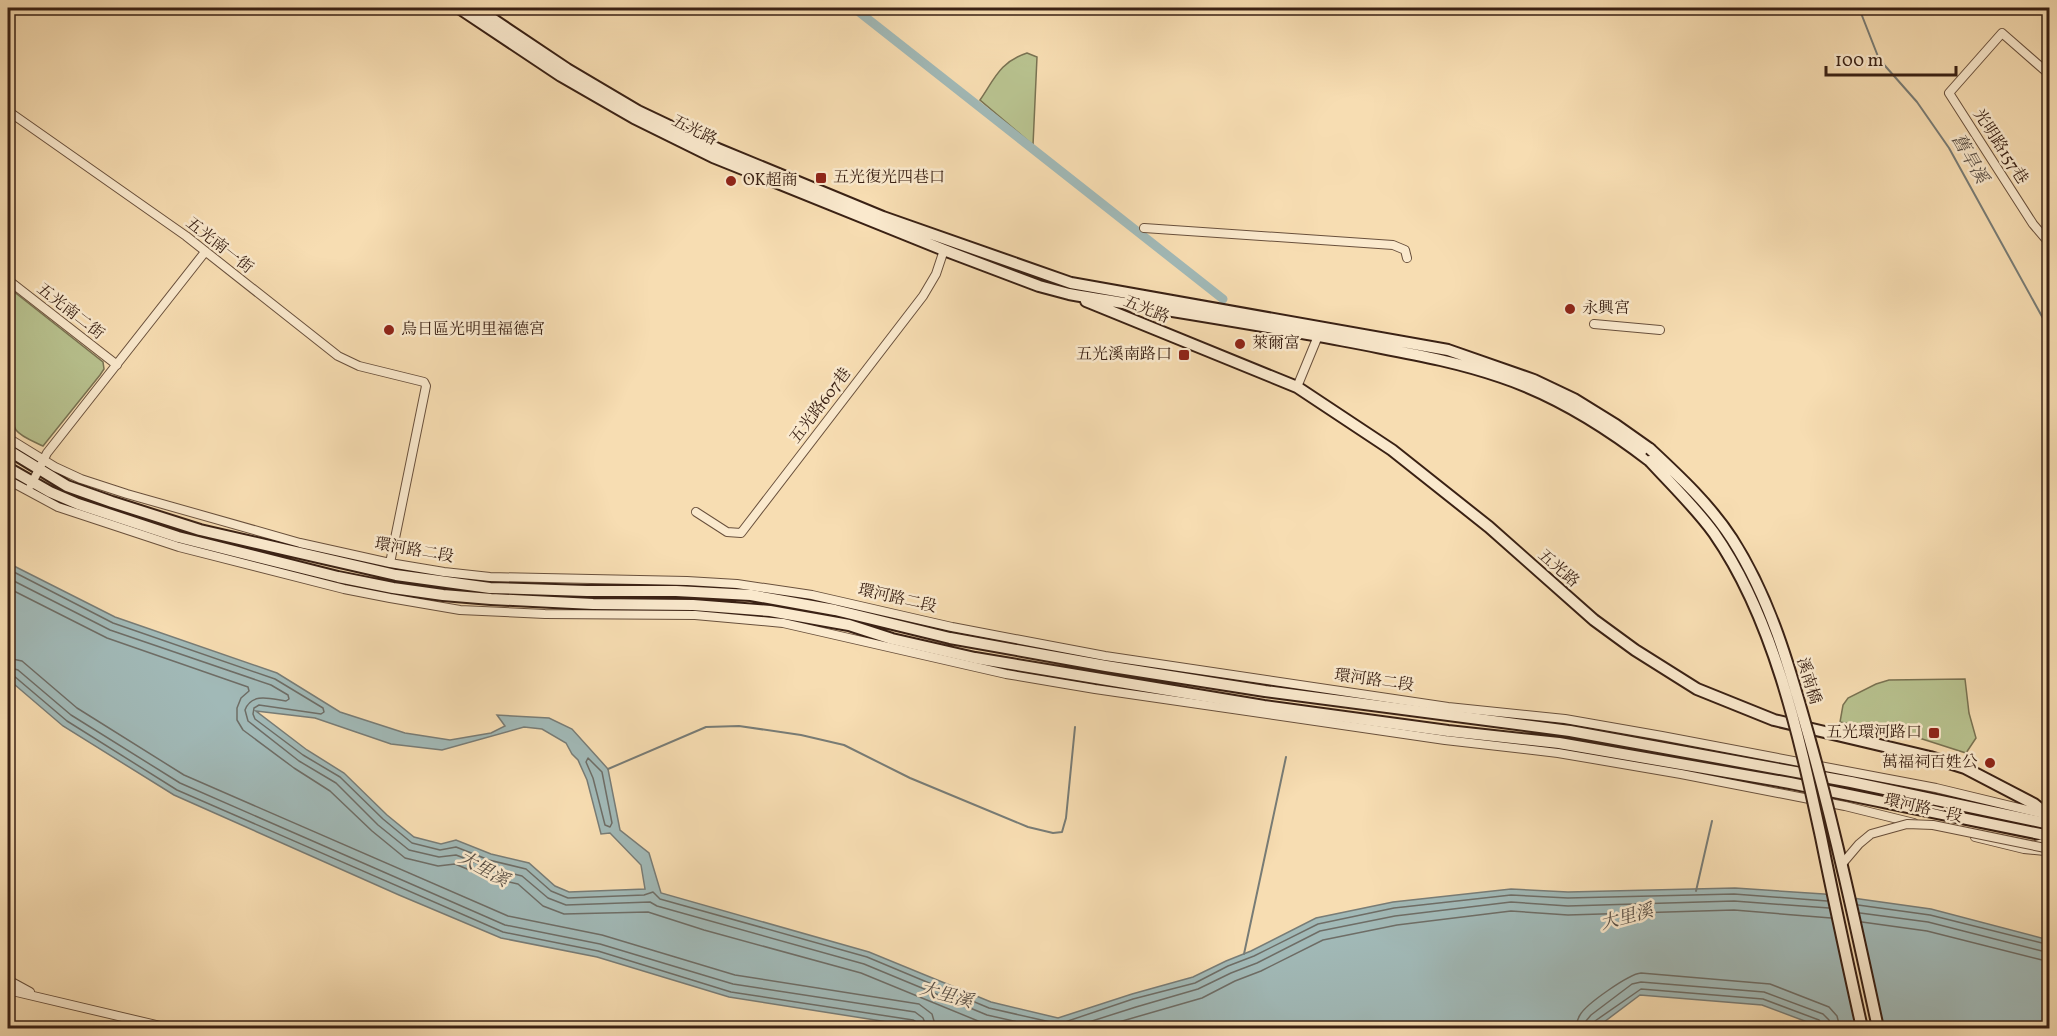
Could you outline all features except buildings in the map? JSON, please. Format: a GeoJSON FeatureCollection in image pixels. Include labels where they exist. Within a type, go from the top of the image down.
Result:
{"type":"FeatureCollection","features":[{"type":"Feature","properties":{"kind":"street","name":"五光路"},"geometry":{"type":"LineString","coordinates":[[459,8],[561,76],[644,123],[713,157],[1039,286],[1333,329],[1448,350],[1534,380],[1574,399],[1650,449]]}},
{"type":"Feature","properties":{"kind":"street","name":"五光路"},"geometry":{"type":"LineString","coordinates":[[476,8],[567,69],[638,111],[718,149],[883,217],[1070,289],[1297,387],[1392,450],[1489,527],[1594,620],[1635,650],[1697,689],[1774,720],[1930,757],[1965,768],[2034,804],[2049,818]]}},
{"type":"Feature","properties":{"kind":"street","name":"光明路157巷"},"geometry":{"type":"LineString","coordinates":[[2049,75],[2002,33],[1949,93],[2033,224],[2049,244]]}},
{"type":"Feature","properties":{"kind":"street","name":"五光南一街"},"geometry":{"type":"LineString","coordinates":[[8,111],[205,252],[344,360],[359,366],[424,381],[426,386],[390,562]]}},
{"type":"Feature","properties":{"kind":"street"},"geometry":{"type":"LineString","coordinates":[[1144,228],[1393,245],[1404,250],[1407,258]]}},
{"type":"Feature","properties":{"kind":"street","name":"五光路607巷"},"geometry":{"type":"LineString","coordinates":[[696,512],[727,532],[741,533],[922,296],[936,274],[944,250]]}},
{"type":"Feature","properties":{"kind":"street"},"geometry":{"type":"LineString","coordinates":[[30,486],[40,465],[205,252]]}},
{"type":"Feature","properties":{"kind":"street","name":"五光南二街"},"geometry":{"type":"LineString","coordinates":[[8,280],[117,365]]}},
{"type":"Feature","properties":{"kind":"street","name":"五光路"},"geometry":{"type":"LineString","coordinates":[[1070,289],[1443,360],[1501,376],[1532,389],[1589,419],[1650,461]]}},
{"type":"Feature","properties":{"kind":"street"},"geometry":{"type":"LineString","coordinates":[[1594,324],[1660,330]]}},
{"type":"Feature","properties":{"kind":"street"},"geometry":{"type":"LineString","coordinates":[[1297,387],[1318,336],[1333,329]]}},
{"type":"Feature","properties":{"kind":"street","name":"環河路二段"},"geometry":{"type":"LineString","coordinates":[[8,438],[40,465],[78,490],[200,530],[396,574],[489,588],[676,591],[751,595],[896,620]]}},
{"type":"Feature","properties":{"kind":"street","name":"溪南橋"},"geometry":{"type":"LineString","coordinates":[[1650,449],[1698,495],[1731,538],[1767,605],[1794,685],[1842,864],[1878,1029]]}},
{"type":"Feature","properties":{"kind":"street","name":"環河路二段"},"geometry":{"type":"LineString","coordinates":[[8,450],[40,465],[205,518],[300,543],[444,572],[490,577],[738,584],[812,594],[896,620],[1106,666],[1265,691],[1570,731],[1791,765]]}},
{"type":"Feature","properties":{"kind":"street","name":"溪南橋"},"geometry":{"type":"LineString","coordinates":[[1650,461],[1714,534],[1736,569],[1778,668],[1804,757],[1862,1029]]}},
{"type":"Feature","properties":{"kind":"street"},"geometry":{"type":"LineString","coordinates":[[8,468],[30,486]]}},
{"type":"Feature","properties":{"kind":"street"},"geometry":{"type":"LineString","coordinates":[[8,480],[50,492],[78,504],[178,537],[338,577],[393,588],[491,599],[741,607],[838,623],[891,643],[946,656],[951,633]]}},
{"type":"Feature","properties":{"kind":"street"},"geometry":{"type":"LineString","coordinates":[[891,643],[896,620]]}},
{"type":"Feature","properties":{"kind":"street","name":"環河路一段"},"geometry":{"type":"LineString","coordinates":[[946,656],[1264,706],[1448,731],[1559,743],[1790,783],[2049,836]]}},
{"type":"Feature","properties":{"kind":"street","name":"環河路一段"},"geometry":{"type":"LineString","coordinates":[[946,656],[1006,674],[1095,689],[1445,740],[1558,753],[1845,806],[2024,849],[2049,850]]}},
{"type":"Feature","properties":{"kind":"street","name":"環河路一段"},"geometry":{"type":"LineString","coordinates":[[1791,765],[2049,818]]}},
{"type":"Feature","properties":{"kind":"street"},"geometry":{"type":"LineString","coordinates":[[1842,864],[1870,834],[1907,824],[1933,825],[2035,845],[2049,850]]}},
{"type":"Feature","properties":{"kind":"street"},"geometry":{"type":"LineString","coordinates":[[2035,845],[2049,841]]}},
{"type":"Feature","properties":{"kind":"street"},"geometry":{"type":"LineString","coordinates":[[8,980],[42,998]]}},
{"type":"Feature","properties":{"kind":"street"},"geometry":{"type":"LineString","coordinates":[[8,990],[169,1029]]}},
{"type":"Feature","properties":{"kind":"green space"},"geometry":{"type":"Polygon","coordinates":[[[1027,53],[1037,57],[1033,145],[980,100],[1004,66],[1027,53]]]}},
{"type":"Feature","properties":{"kind":"green space"},"geometry":{"type":"Polygon","coordinates":[[[8,287],[103,362],[104,369],[100,375],[43,446],[18,433],[12,420],[7,384],[8,287]]]}},
{"type":"Feature","properties":{"kind":"green space"},"geometry":{"type":"Polygon","coordinates":[[[1965,679],[1969,713],[1976,738],[1966,753],[1916,737],[1840,722],[1843,705],[1848,698],[1876,684],[1889,680],[1965,679]]]}},
{"type":"Feature","properties":{"kind":"water","name":"大里溪"},"geometry":{"type":"Polygon","coordinates":[[[8,563],[115,617],[277,673],[340,712],[405,733],[450,740],[491,733],[505,726],[497,715],[549,718],[572,729],[608,769],[620,830],[649,853],[661,893],[869,952],[991,1002],[1058,1018],[1193,977],[1316,918],[1393,902],[1511,889],[1568,892],[1735,888],[1824,894],[1931,909],[2049,940],[2049,1028],[1818,1026],[1762,1005],[1640,995],[1596,1028],[926,1028],[729,997],[597,957],[501,938],[399,895],[174,795],[63,726],[8,679],[8,563]],[[256,711],[307,750],[344,773],[387,815],[414,837],[441,844],[456,840],[491,854],[529,863],[555,886],[569,892],[645,889],[641,865],[610,833],[601,834],[587,780],[578,760],[566,743],[542,729],[524,727],[442,750],[391,744],[315,718],[256,711]]]}},
{"type":"Feature","properties":{"kind":"pier"},"geometry":{"type":"Polygon","coordinates":[[[1828,892],[1855,895],[1884,1028],[1857,1028],[1828,892]]]}},
{"type":"Feature","properties":{"kind":"waterway"},"geometry":{"type":"LineString","coordinates":[[854,8],[1223,299]]}},
{"type":"Feature","properties":{"kind":"waterway","name":"舊旱溪"},"geometry":{"type":"LineString","coordinates":[[1859,8],[1879,59],[1917,102],[1949,148],[2050,331]]}},
{"type":"Feature","properties":{"kind":"waterway"},"geometry":{"type":"LineString","coordinates":[[608,769],[706,727],[739,726],[801,735],[844,745],[910,778],[1028,827],[1053,833],[1062,832],[1066,818],[1075,727]]}},
{"type":"Feature","properties":{"kind":"waterway"},"geometry":{"type":"LineString","coordinates":[[1244,954],[1286,757]]}},
{"type":"Feature","properties":{"kind":"waterway"},"geometry":{"type":"LineString","coordinates":[[1696,891],[1712,821]]}},
{"type":"Feature","properties":{"kind":"place","name":"五光復光四巷口"},"geometry":{"type":"Point","coordinates":[821,178]}},
{"type":"Feature","properties":{"kind":"place","name":"OK超商"},"geometry":{"type":"Point","coordinates":[731,181]}},
{"type":"Feature","properties":{"kind":"place","name":"永興宮"},"geometry":{"type":"Point","coordinates":[1570,309]}},
{"type":"Feature","properties":{"kind":"place","name":"烏日區光明里福德宮"},"geometry":{"type":"Point","coordinates":[389,330]}},
{"type":"Feature","properties":{"kind":"place","name":"萊爾富"},"geometry":{"type":"Point","coordinates":[1240,344]}},
{"type":"Feature","properties":{"kind":"place","name":"五光溪南路口"},"geometry":{"type":"Point","coordinates":[1184,355]}},
{"type":"Feature","properties":{"kind":"place","name":"五光環河路口"},"geometry":{"type":"Point","coordinates":[1934,733]}},
{"type":"Feature","properties":{"kind":"place","name":"萬福祠百姓公"},"geometry":{"type":"Point","coordinates":[1990,763]}}]}
